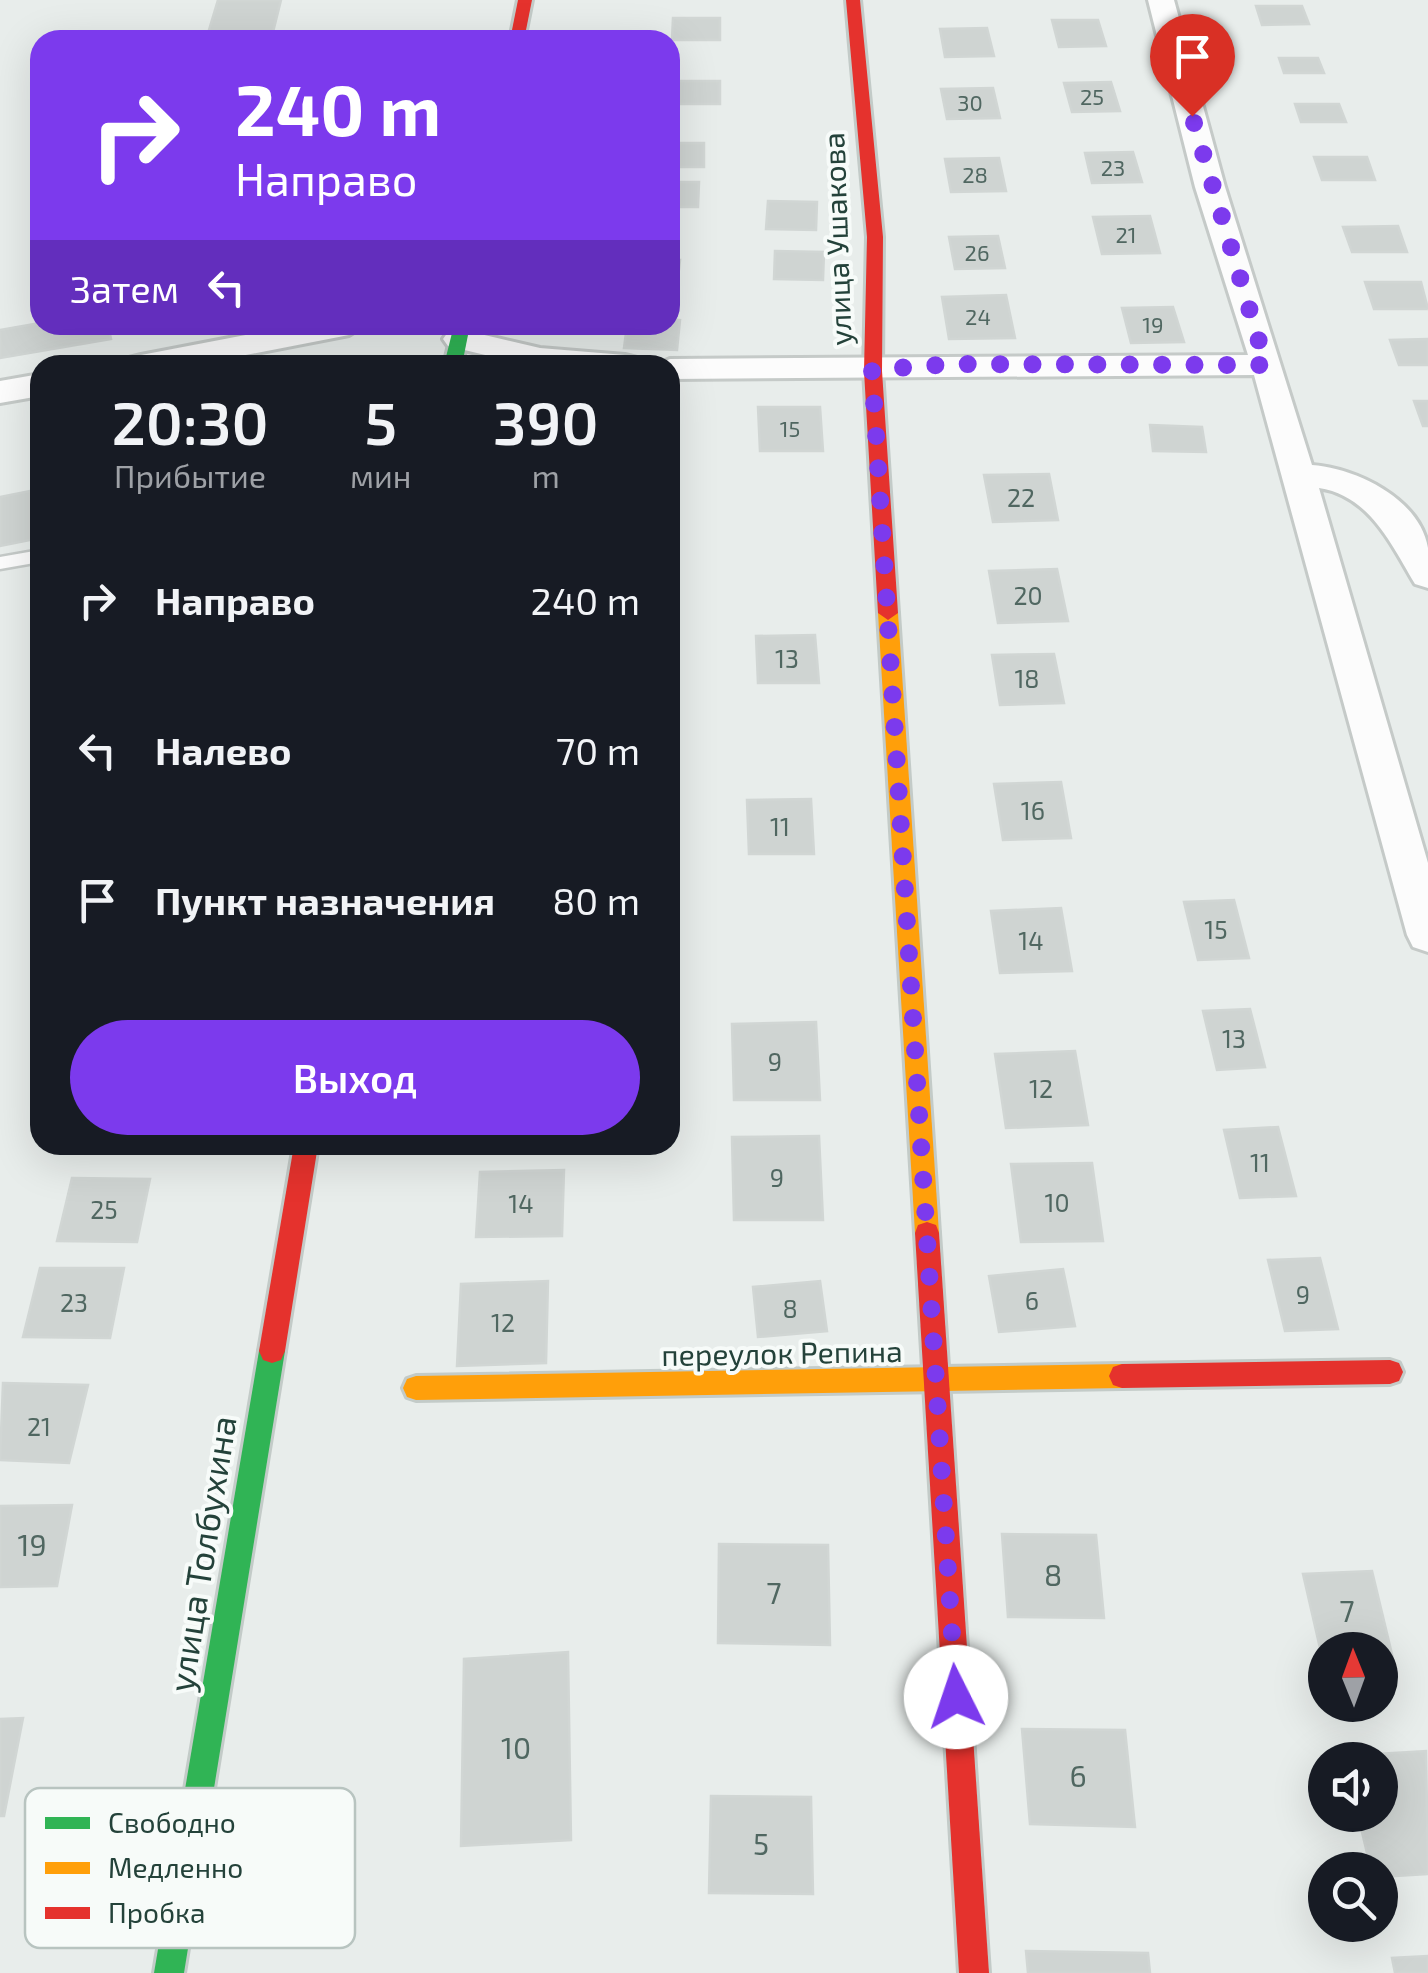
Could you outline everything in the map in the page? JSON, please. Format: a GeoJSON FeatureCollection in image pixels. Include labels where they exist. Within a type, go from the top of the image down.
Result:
{"type":"FeatureCollection","features":[{"type":"Feature","properties":{"kind":"street"},"geometry":{"type":"LineString","coordinates":[[519,30],[525,0]]}},
{"type":"Feature","properties":{"kind":"street","name":"улица Ушакова"},"geometry":{"type":"LineString","coordinates":[[853,0],[874,238],[872,370],[974,1973]]}},
{"type":"Feature","properties":{"kind":"street"},"geometry":{"type":"LineString","coordinates":[[1161,0],[1210,188],[1266,365],[1428,935]]}},
{"type":"Feature","properties":{"kind":"street"},"geometry":{"type":"LineString","coordinates":[[193,355],[297,335]]}},
{"type":"Feature","properties":{"kind":"street"},"geometry":{"type":"LineString","coordinates":[[458,343],[524,355]]}},
{"type":"Feature","properties":{"kind":"street"},"geometry":{"type":"LineString","coordinates":[[680,369],[872,370],[968,364],[1266,365]]}},
{"type":"Feature","properties":{"kind":"street"},"geometry":{"type":"LineString","coordinates":[[0,392],[30,386]]}},
{"type":"Feature","properties":{"kind":"street"},"geometry":{"type":"LineString","coordinates":[[1296,476],[1331,476],[1374,496],[1388,508],[1428,575]]}},
{"type":"Feature","properties":{"kind":"street","name":"улица Толбухина"},"geometry":{"type":"LineString","coordinates":[[200,1788],[304,1155]]}},
{"type":"Feature","properties":{"kind":"street","name":"переулок Репина"},"geometry":{"type":"LineString","coordinates":[[416,1388],[1390,1372]]}},
{"type":"Feature","properties":{"kind":"street","name":"улица Толбухина"},"geometry":{"type":"LineString","coordinates":[[169,1973],[173,1948]]}},
{"type":"Feature","properties":{"kind":"lane"},"geometry":{"type":"LineString","coordinates":[[0,563],[30,558]]}},
{"type":"Feature","properties":{"kind":"building"},"geometry":{"type":"Polygon","coordinates":[[[218,0],[281,0],[274,30],[209,30],[218,0]]]}},
{"type":"Feature","properties":{"kind":"building"},"geometry":{"type":"Polygon","coordinates":[[[1256,6],[1302,6],[1309,24],[1262,25],[1256,6]]]}},
{"type":"Feature","properties":{"kind":"building"},"geometry":{"type":"Polygon","coordinates":[[[673,18],[720,18],[720,40],[680,40],[680,30],[672,30],[673,18]]]}},
{"type":"Feature","properties":{"kind":"building"},"geometry":{"type":"Polygon","coordinates":[[[1052,20],[1098,20],[1106,46],[1059,47],[1052,20]]]}},
{"type":"Feature","properties":{"kind":"building"},"geometry":{"type":"Polygon","coordinates":[[[987,28],[994,56],[945,57],[940,29],[987,28]]]}},
{"type":"Feature","properties":{"kind":"building"},"geometry":{"type":"Polygon","coordinates":[[[1279,58],[1318,58],[1324,73],[1284,73],[1279,58]]]}},
{"type":"Feature","properties":{"kind":"building"},"geometry":{"type":"Polygon","coordinates":[[[680,81],[720,81],[720,104],[680,104],[680,81]]]}},
{"type":"Feature","properties":{"kind":"building"},"geometry":{"type":"Polygon","coordinates":[[[1111,82],[1120,111],[1072,112],[1064,83],[1111,82]]]}},
{"type":"Feature","properties":{"kind":"building"},"geometry":{"type":"Polygon","coordinates":[[[993,88],[1000,118],[947,119],[941,89],[993,88]]]}},
{"type":"Feature","properties":{"kind":"building"},"geometry":{"type":"Polygon","coordinates":[[[1295,104],[1339,104],[1346,122],[1301,122],[1295,104]]]}},
{"type":"Feature","properties":{"kind":"building"},"geometry":{"type":"Polygon","coordinates":[[[680,143],[704,143],[704,167],[680,167],[680,143]]]}},
{"type":"Feature","properties":{"kind":"building"},"geometry":{"type":"Polygon","coordinates":[[[1133,152],[1142,182],[1092,183],[1085,153],[1133,152]]]}},
{"type":"Feature","properties":{"kind":"building"},"geometry":{"type":"Polygon","coordinates":[[[1314,157],[1367,157],[1375,180],[1322,180],[1314,157]]]}},
{"type":"Feature","properties":{"kind":"building"},"geometry":{"type":"Polygon","coordinates":[[[999,158],[1006,191],[951,192],[945,159],[999,158]]]}},
{"type":"Feature","properties":{"kind":"building"},"geometry":{"type":"Polygon","coordinates":[[[680,182],[699,182],[698,207],[680,207],[680,182]]]}},
{"type":"Feature","properties":{"kind":"building"},"geometry":{"type":"Polygon","coordinates":[[[768,201],[817,202],[816,230],[766,229],[768,201]]]}},
{"type":"Feature","properties":{"kind":"building"},"geometry":{"type":"Polygon","coordinates":[[[1150,216],[1160,253],[1102,254],[1093,217],[1150,216]]]}},
{"type":"Feature","properties":{"kind":"building"},"geometry":{"type":"Polygon","coordinates":[[[1398,226],[1407,252],[1352,252],[1343,227],[1398,226]]]}},
{"type":"Feature","properties":{"kind":"building"},"geometry":{"type":"Polygon","coordinates":[[[998,236],[1005,268],[955,269],[949,237],[998,236]]]}},
{"type":"Feature","properties":{"kind":"building"},"geometry":{"type":"Polygon","coordinates":[[[775,251],[824,252],[823,280],[774,279],[775,251]]]}},
{"type":"Feature","properties":{"kind":"building"},"geometry":{"type":"Polygon","coordinates":[[[1365,282],[1421,282],[1428,309],[1374,309],[1365,282]]]}},
{"type":"Feature","properties":{"kind":"building"},"geometry":{"type":"Polygon","coordinates":[[[1006,295],[1015,338],[949,339],[942,297],[1006,295]]]}},
{"type":"Feature","properties":{"kind":"building"},"geometry":{"type":"Polygon","coordinates":[[[1173,307],[1184,342],[1131,343],[1122,308],[1173,307]]]}},
{"type":"Feature","properties":{"kind":"building"},"geometry":{"type":"Polygon","coordinates":[[[30,325],[30,335],[110,335],[111,339],[0,358],[0,330],[30,325]]]}},
{"type":"Feature","properties":{"kind":"building"},"geometry":{"type":"Polygon","coordinates":[[[626,335],[678,335],[677,350],[624,348],[626,335]]]}},
{"type":"Feature","properties":{"kind":"building"},"geometry":{"type":"Polygon","coordinates":[[[1428,339],[1428,365],[1399,365],[1390,340],[1428,339]]]}},
{"type":"Feature","properties":{"kind":"building"},"geometry":{"type":"Polygon","coordinates":[[[1414,401],[1428,401],[1428,426],[1423,426],[1414,401]]]}},
{"type":"Feature","properties":{"kind":"building"},"geometry":{"type":"Polygon","coordinates":[[[758,407],[820,407],[823,451],[760,451],[758,407]]]}},
{"type":"Feature","properties":{"kind":"building"},"geometry":{"type":"Polygon","coordinates":[[[1150,425],[1202,427],[1206,452],[1153,451],[1150,425]]]}},
{"type":"Feature","properties":{"kind":"building"},"geometry":{"type":"Polygon","coordinates":[[[1049,474],[1058,520],[993,522],[984,475],[1049,474]]]}},
{"type":"Feature","properties":{"kind":"building"},"geometry":{"type":"Polygon","coordinates":[[[30,491],[30,540],[0,546],[0,497],[30,491]]]}},
{"type":"Feature","properties":{"kind":"building"},"geometry":{"type":"Polygon","coordinates":[[[1057,569],[1068,621],[998,623],[989,571],[1057,569]]]}},
{"type":"Feature","properties":{"kind":"building"},"geometry":{"type":"Polygon","coordinates":[[[815,635],[819,683],[758,683],[756,636],[815,635]]]}},
{"type":"Feature","properties":{"kind":"building"},"geometry":{"type":"Polygon","coordinates":[[[1054,654],[1064,703],[1000,705],[992,655],[1054,654]]]}},
{"type":"Feature","properties":{"kind":"building"},"geometry":{"type":"Polygon","coordinates":[[[1061,782],[1071,838],[1003,840],[994,784],[1061,782]]]}},
{"type":"Feature","properties":{"kind":"building"},"geometry":{"type":"Polygon","coordinates":[[[811,799],[814,854],[749,854],[747,800],[811,799]]]}},
{"type":"Feature","properties":{"kind":"building"},"geometry":{"type":"Polygon","coordinates":[[[1234,900],[1249,958],[1198,960],[1184,902],[1234,900]]]}},
{"type":"Feature","properties":{"kind":"building"},"geometry":{"type":"Polygon","coordinates":[[[1061,908],[1072,971],[1000,973],[991,911],[1061,908]]]}},
{"type":"Feature","properties":{"kind":"building"},"geometry":{"type":"Polygon","coordinates":[[[1250,1009],[1265,1067],[1217,1070],[1203,1011],[1250,1009]]]}},
{"type":"Feature","properties":{"kind":"building"},"geometry":{"type":"Polygon","coordinates":[[[816,1022],[820,1100],[734,1100],[732,1024],[816,1022]]]}},
{"type":"Feature","properties":{"kind":"building"},"geometry":{"type":"Polygon","coordinates":[[[1075,1051],[1088,1125],[1006,1128],[995,1054],[1075,1051]]]}},
{"type":"Feature","properties":{"kind":"building"},"geometry":{"type":"Polygon","coordinates":[[[1278,1127],[1296,1196],[1240,1198],[1224,1130],[1278,1127]]]}},
{"type":"Feature","properties":{"kind":"building"},"geometry":{"type":"Polygon","coordinates":[[[819,1136],[823,1220],[734,1220],[732,1137],[819,1136]]]}},
{"type":"Feature","properties":{"kind":"building"},"geometry":{"type":"Polygon","coordinates":[[[1092,1163],[1103,1241],[1021,1242],[1011,1164],[1092,1163]]]}},
{"type":"Feature","properties":{"kind":"building"},"geometry":{"type":"Polygon","coordinates":[[[564,1170],[562,1236],[476,1237],[480,1172],[564,1170]]]}},
{"type":"Feature","properties":{"kind":"building"},"geometry":{"type":"Polygon","coordinates":[[[72,1178],[150,1179],[137,1242],[57,1241],[72,1178]]]}},
{"type":"Feature","properties":{"kind":"building"},"geometry":{"type":"Polygon","coordinates":[[[1320,1258],[1338,1329],[1285,1331],[1268,1260],[1320,1258]]]}},
{"type":"Feature","properties":{"kind":"building"},"geometry":{"type":"Polygon","coordinates":[[[40,1268],[124,1268],[110,1338],[23,1337],[40,1268]]]}},
{"type":"Feature","properties":{"kind":"building"},"geometry":{"type":"Polygon","coordinates":[[[1063,1269],[1075,1326],[999,1332],[989,1276],[1063,1269]]]}},
{"type":"Feature","properties":{"kind":"building"},"geometry":{"type":"Polygon","coordinates":[[[548,1281],[546,1363],[457,1366],[461,1284],[548,1281]]]}},
{"type":"Feature","properties":{"kind":"building"},"geometry":{"type":"Polygon","coordinates":[[[820,1281],[827,1331],[758,1337],[753,1287],[820,1281]]]}},
{"type":"Feature","properties":{"kind":"building"},"geometry":{"type":"Polygon","coordinates":[[[3,1383],[88,1385],[69,1463],[0,1460],[3,1383]]]}},
{"type":"Feature","properties":{"kind":"building"},"geometry":{"type":"Polygon","coordinates":[[[72,1505],[57,1586],[0,1587],[0,1506],[72,1505]]]}},
{"type":"Feature","properties":{"kind":"building"},"geometry":{"type":"Polygon","coordinates":[[[1002,1534],[1096,1535],[1104,1618],[1008,1617],[1002,1534]]]}},
{"type":"Feature","properties":{"kind":"building"},"geometry":{"type":"Polygon","coordinates":[[[719,1544],[828,1545],[830,1645],[718,1643],[719,1544]]]}},
{"type":"Feature","properties":{"kind":"building"},"geometry":{"type":"Polygon","coordinates":[[[1372,1571],[1387,1632],[1316,1632],[1303,1574],[1372,1571]]]}},
{"type":"Feature","properties":{"kind":"building"},"geometry":{"type":"Polygon","coordinates":[[[568,1652],[571,1840],[461,1846],[464,1659],[568,1652]]]}},
{"type":"Feature","properties":{"kind":"building"},"geometry":{"type":"Polygon","coordinates":[[[23,1718],[4,1816],[0,1816],[0,1719],[23,1718]]]}},
{"type":"Feature","properties":{"kind":"building"},"geometry":{"type":"Polygon","coordinates":[[[1022,1729],[1125,1730],[1135,1827],[1030,1824],[1022,1729]]]}},
{"type":"Feature","properties":{"kind":"building"},"geometry":{"type":"Polygon","coordinates":[[[1426,1751],[1428,1874],[1398,1876],[1398,1852],[1367,1852],[1362,1832],[1398,1832],[1398,1753],[1426,1751]]]}},
{"type":"Feature","properties":{"kind":"building"},"geometry":{"type":"Polygon","coordinates":[[[711,1796],[811,1797],[813,1894],[709,1893],[711,1796]]]}},
{"type":"Feature","properties":{"kind":"building"},"geometry":{"type":"Polygon","coordinates":[[[1026,1951],[1148,1953],[1150,1973],[1028,1973],[1026,1951]]]}},
{"type":"Feature","properties":{"kind":"building"},"geometry":{"type":"Polygon","coordinates":[[[1428,1956],[1428,1973],[1395,1973],[1392,1958],[1428,1956]]]}},
{"type":"Feature","properties":{"kind":"traffic: fast"},"geometry":{"type":"LineString","coordinates":[[455,355],[460,335]]}},
{"type":"Feature","properties":{"kind":"traffic: fast"},"geometry":{"type":"LineString","coordinates":[[200,1788],[272,1351]]}},
{"type":"Feature","properties":{"kind":"traffic: fast"},"geometry":{"type":"LineString","coordinates":[[169,1973],[173,1948]]}},
{"type":"Feature","properties":{"kind":"traffic: slow"},"geometry":{"type":"LineString","coordinates":[[888,613],[927,1233]]}},
{"type":"Feature","properties":{"kind":"traffic: slow"},"geometry":{"type":"LineString","coordinates":[[416,1388],[1122,1376]]}},
{"type":"Feature","properties":{"kind":"traffic: jam"},"geometry":{"type":"LineString","coordinates":[[519,30],[525,0]]}},
{"type":"Feature","properties":{"kind":"traffic: jam"},"geometry":{"type":"LineString","coordinates":[[853,0],[875,237],[873,371],[888,613]]}},
{"type":"Feature","properties":{"kind":"traffic: jam"},"geometry":{"type":"LineString","coordinates":[[272,1351],[304,1155]]}},
{"type":"Feature","properties":{"kind":"traffic: jam"},"geometry":{"type":"LineString","coordinates":[[927,1233],[974,1973]]}},
{"type":"Feature","properties":{"kind":"traffic: jam"},"geometry":{"type":"LineString","coordinates":[[1122,1376],[1390,1372]]}},
{"type":"Feature","properties":{"kind":"route"},"geometry":{"type":"LineString","coordinates":[[956,1697],[872,370],[950,364],[1266,365],[1210,188],[1192,116]]}}]}
